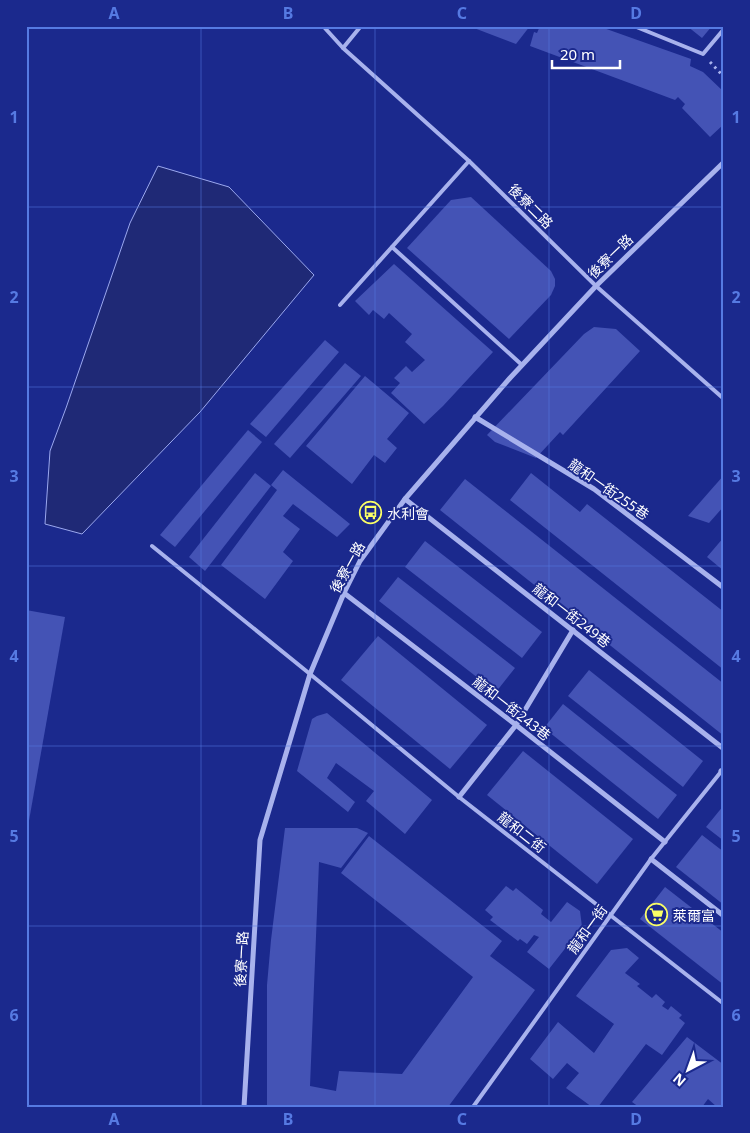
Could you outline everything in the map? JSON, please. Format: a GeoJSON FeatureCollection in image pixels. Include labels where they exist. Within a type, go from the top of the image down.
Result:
{"type":"FeatureCollection","features":[{"type":"Feature","properties":{"kind":"street","name":"後寮一路"},"geometry":{"type":"LineString","coordinates":[[244,1107],[260,840],[310,674],[344,593],[360,561],[405,499],[522,365],[596,286],[724,162]]}},
{"type":"Feature","properties":{"kind":"street","name":"龍和一街255巷"},"geometry":{"type":"LineString","coordinates":[[475,418],[594,489],[724,588]]}},
{"type":"Feature","properties":{"kind":"street","name":"龍和一街249巷"},"geometry":{"type":"LineString","coordinates":[[405,499],[724,749]]}},
{"type":"Feature","properties":{"kind":"street","name":"龍和一街243巷"},"geometry":{"type":"LineString","coordinates":[[344,593],[665,842]]}},
{"type":"Feature","properties":{"kind":"street"},"geometry":{"type":"LineString","coordinates":[[459,797],[516,725],[574,630]]}},
{"type":"Feature","properties":{"kind":"street"},"geometry":{"type":"LineString","coordinates":[[651,859],[724,916]]}},
{"type":"Feature","properties":{"kind":"lane","name":"後寮二路"},"geometry":{"type":"LineString","coordinates":[[323,26],[344,48],[470,161],[596,286],[724,399]]}},
{"type":"Feature","properties":{"kind":"lane"},"geometry":{"type":"LineString","coordinates":[[344,48],[362,26]]}},
{"type":"Feature","properties":{"kind":"lane"},"geometry":{"type":"LineString","coordinates":[[634,26],[704,54],[724,29]]}},
{"type":"Feature","properties":{"kind":"lane"},"geometry":{"type":"LineString","coordinates":[[340,305],[470,161]]}},
{"type":"Feature","properties":{"kind":"lane"},"geometry":{"type":"LineString","coordinates":[[392,247],[522,365]]}},
{"type":"Feature","properties":{"kind":"lane","name":"龍和二街"},"geometry":{"type":"LineString","coordinates":[[152,546],[459,797],[724,1004]]}},
{"type":"Feature","properties":{"kind":"lane","name":"龍和一街"},"geometry":{"type":"LineString","coordinates":[[473,1107],[651,859],[723,771]]}},
{"type":"Feature","properties":{"kind":"path"},"geometry":{"type":"LineString","coordinates":[[704,54],[724,78]]}},
{"type":"Feature","properties":{"kind":"shaded area"},"geometry":{"type":"Polygon","coordinates":[[[158,166],[229,187],[314,275],[200,412],[82,534],[45,524],[50,451],[130,223],[158,166]]]}},
{"type":"Feature","properties":{"kind":"building"},"geometry":{"type":"Polygon","coordinates":[[[475,26],[530,26],[516,44],[474,28],[475,26]]]}},
{"type":"Feature","properties":{"kind":"building"},"geometry":{"type":"Polygon","coordinates":[[[540,26],[598,26],[691,59],[690,66],[703,72],[724,92],[724,124],[710,137],[682,108],[685,104],[678,97],[675,100],[530,46],[534,32],[537,33],[540,26]]]}},
{"type":"Feature","properties":{"kind":"building"},"geometry":{"type":"Polygon","coordinates":[[[687,26],[712,26],[702,38],[687,26]]]}},
{"type":"Feature","properties":{"kind":"building"},"geometry":{"type":"Polygon","coordinates":[[[471,197],[551,271],[555,279],[555,286],[551,295],[509,339],[407,248],[451,200],[471,197]]]}},
{"type":"Feature","properties":{"kind":"building"},"geometry":{"type":"Polygon","coordinates":[[[394,264],[493,352],[424,424],[391,393],[400,383],[394,378],[406,366],[412,372],[425,360],[405,342],[412,334],[389,313],[384,319],[373,310],[369,315],[355,301],[394,264]]]}},
{"type":"Feature","properties":{"kind":"building"},"geometry":{"type":"Polygon","coordinates":[[[594,327],[616,329],[640,351],[563,435],[560,432],[536,458],[495,442],[487,435],[584,334],[594,327]]]}},
{"type":"Feature","properties":{"kind":"building"},"geometry":{"type":"Polygon","coordinates":[[[325,340],[339,352],[266,437],[250,424],[325,340]]]}},
{"type":"Feature","properties":{"kind":"building"},"geometry":{"type":"Polygon","coordinates":[[[345,363],[361,376],[290,458],[274,444],[345,363]]]}},
{"type":"Feature","properties":{"kind":"building"},"geometry":{"type":"Polygon","coordinates":[[[365,376],[409,413],[387,439],[397,448],[385,463],[374,455],[352,484],[306,446],[365,376]]]}},
{"type":"Feature","properties":{"kind":"building"},"geometry":{"type":"Polygon","coordinates":[[[248,430],[262,442],[175,547],[160,535],[248,430]]]}},
{"type":"Feature","properties":{"kind":"building"},"geometry":{"type":"Polygon","coordinates":[[[283,470],[350,524],[337,537],[293,504],[283,516],[300,529],[283,552],[293,561],[265,599],[221,565],[277,490],[271,485],[283,470]]]}},
{"type":"Feature","properties":{"kind":"building"},"geometry":{"type":"Polygon","coordinates":[[[255,473],[271,486],[205,571],[189,557],[255,473]]]}},
{"type":"Feature","properties":{"kind":"building"},"geometry":{"type":"Polygon","coordinates":[[[531,473],[580,512],[587,504],[724,612],[724,670],[510,500],[531,473]]]}},
{"type":"Feature","properties":{"kind":"building"},"geometry":{"type":"Polygon","coordinates":[[[724,475],[724,506],[709,523],[688,516],[724,475]]]}},
{"type":"Feature","properties":{"kind":"building"},"geometry":{"type":"Polygon","coordinates":[[[465,479],[724,684],[724,736],[440,510],[465,479]]]}},
{"type":"Feature","properties":{"kind":"building"},"geometry":{"type":"Polygon","coordinates":[[[724,537],[724,571],[707,557],[724,537]]]}},
{"type":"Feature","properties":{"kind":"building"},"geometry":{"type":"Polygon","coordinates":[[[425,541],[542,632],[522,658],[405,567],[425,541]]]}},
{"type":"Feature","properties":{"kind":"building"},"geometry":{"type":"Polygon","coordinates":[[[398,577],[515,668],[496,692],[379,601],[398,577]]]}},
{"type":"Feature","properties":{"kind":"building"},"geometry":{"type":"Polygon","coordinates":[[[26,610],[65,617],[27,832],[26,832],[26,610]]]}},
{"type":"Feature","properties":{"kind":"building"},"geometry":{"type":"Polygon","coordinates":[[[378,636],[487,725],[450,769],[341,680],[378,636]]]}},
{"type":"Feature","properties":{"kind":"building"},"geometry":{"type":"Polygon","coordinates":[[[589,670],[703,761],[683,787],[568,696],[589,670]]]}},
{"type":"Feature","properties":{"kind":"building"},"geometry":{"type":"Polygon","coordinates":[[[563,704],[677,795],[658,819],[544,728],[563,704]]]}},
{"type":"Feature","properties":{"kind":"building"},"geometry":{"type":"Polygon","coordinates":[[[327,713],[432,800],[405,834],[366,801],[374,791],[336,763],[327,778],[355,802],[348,812],[297,771],[312,719],[327,713]]]}},
{"type":"Feature","properties":{"kind":"building"},"geometry":{"type":"Polygon","coordinates":[[[523,751],[633,839],[597,884],[487,795],[523,751]]]}},
{"type":"Feature","properties":{"kind":"building"},"geometry":{"type":"Polygon","coordinates":[[[724,805],[724,841],[706,827],[724,805]]]}},
{"type":"Feature","properties":{"kind":"building"},"geometry":{"type":"Polygon","coordinates":[[[285,828],[357,828],[368,833],[341,868],[319,862],[310,1086],[336,1091],[339,1071],[402,1074],[473,977],[341,873],[369,836],[502,941],[490,956],[535,990],[448,1107],[267,1107],[267,985],[285,828]]]}},
{"type":"Feature","properties":{"kind":"building"},"geometry":{"type":"Polygon","coordinates":[[[702,835],[724,852],[724,905],[676,867],[702,835]]]}},
{"type":"Feature","properties":{"kind":"building"},"geometry":{"type":"Polygon","coordinates":[[[506,886],[513,891],[516,888],[543,910],[541,914],[551,922],[567,902],[580,911],[582,927],[549,969],[527,952],[539,937],[534,935],[527,944],[520,939],[518,941],[490,920],[493,917],[485,910],[506,886]]]}},
{"type":"Feature","properties":{"kind":"building"},"geometry":{"type":"Polygon","coordinates":[[[665,887],[724,933],[724,985],[640,919],[665,887]]]}},
{"type":"Feature","properties":{"kind":"building"},"geometry":{"type":"Polygon","coordinates":[[[627,948],[639,958],[625,973],[640,984],[637,986],[652,998],[656,994],[665,1002],[662,1006],[668,1010],[671,1006],[682,1015],[679,1018],[685,1023],[662,1055],[646,1044],[598,1107],[592,1107],[566,1088],[579,1073],[567,1063],[553,1079],[530,1059],[558,1022],[594,1053],[614,1024],[576,996],[611,950],[627,948]]]}},
{"type":"Feature","properties":{"kind":"building"},"geometry":{"type":"Polygon","coordinates":[[[687,1037],[724,1065],[724,1107],[717,1107],[708,1099],[702,1107],[639,1107],[632,1102],[687,1037]]]}},
{"type":"Feature","properties":{"kind":"place","name":"水利會"},"geometry":{"type":"Point","coordinates":[371,513]}},
{"type":"Feature","properties":{"kind":"place","name":"萊爾富"},"geometry":{"type":"Point","coordinates":[657,915]}}]}
